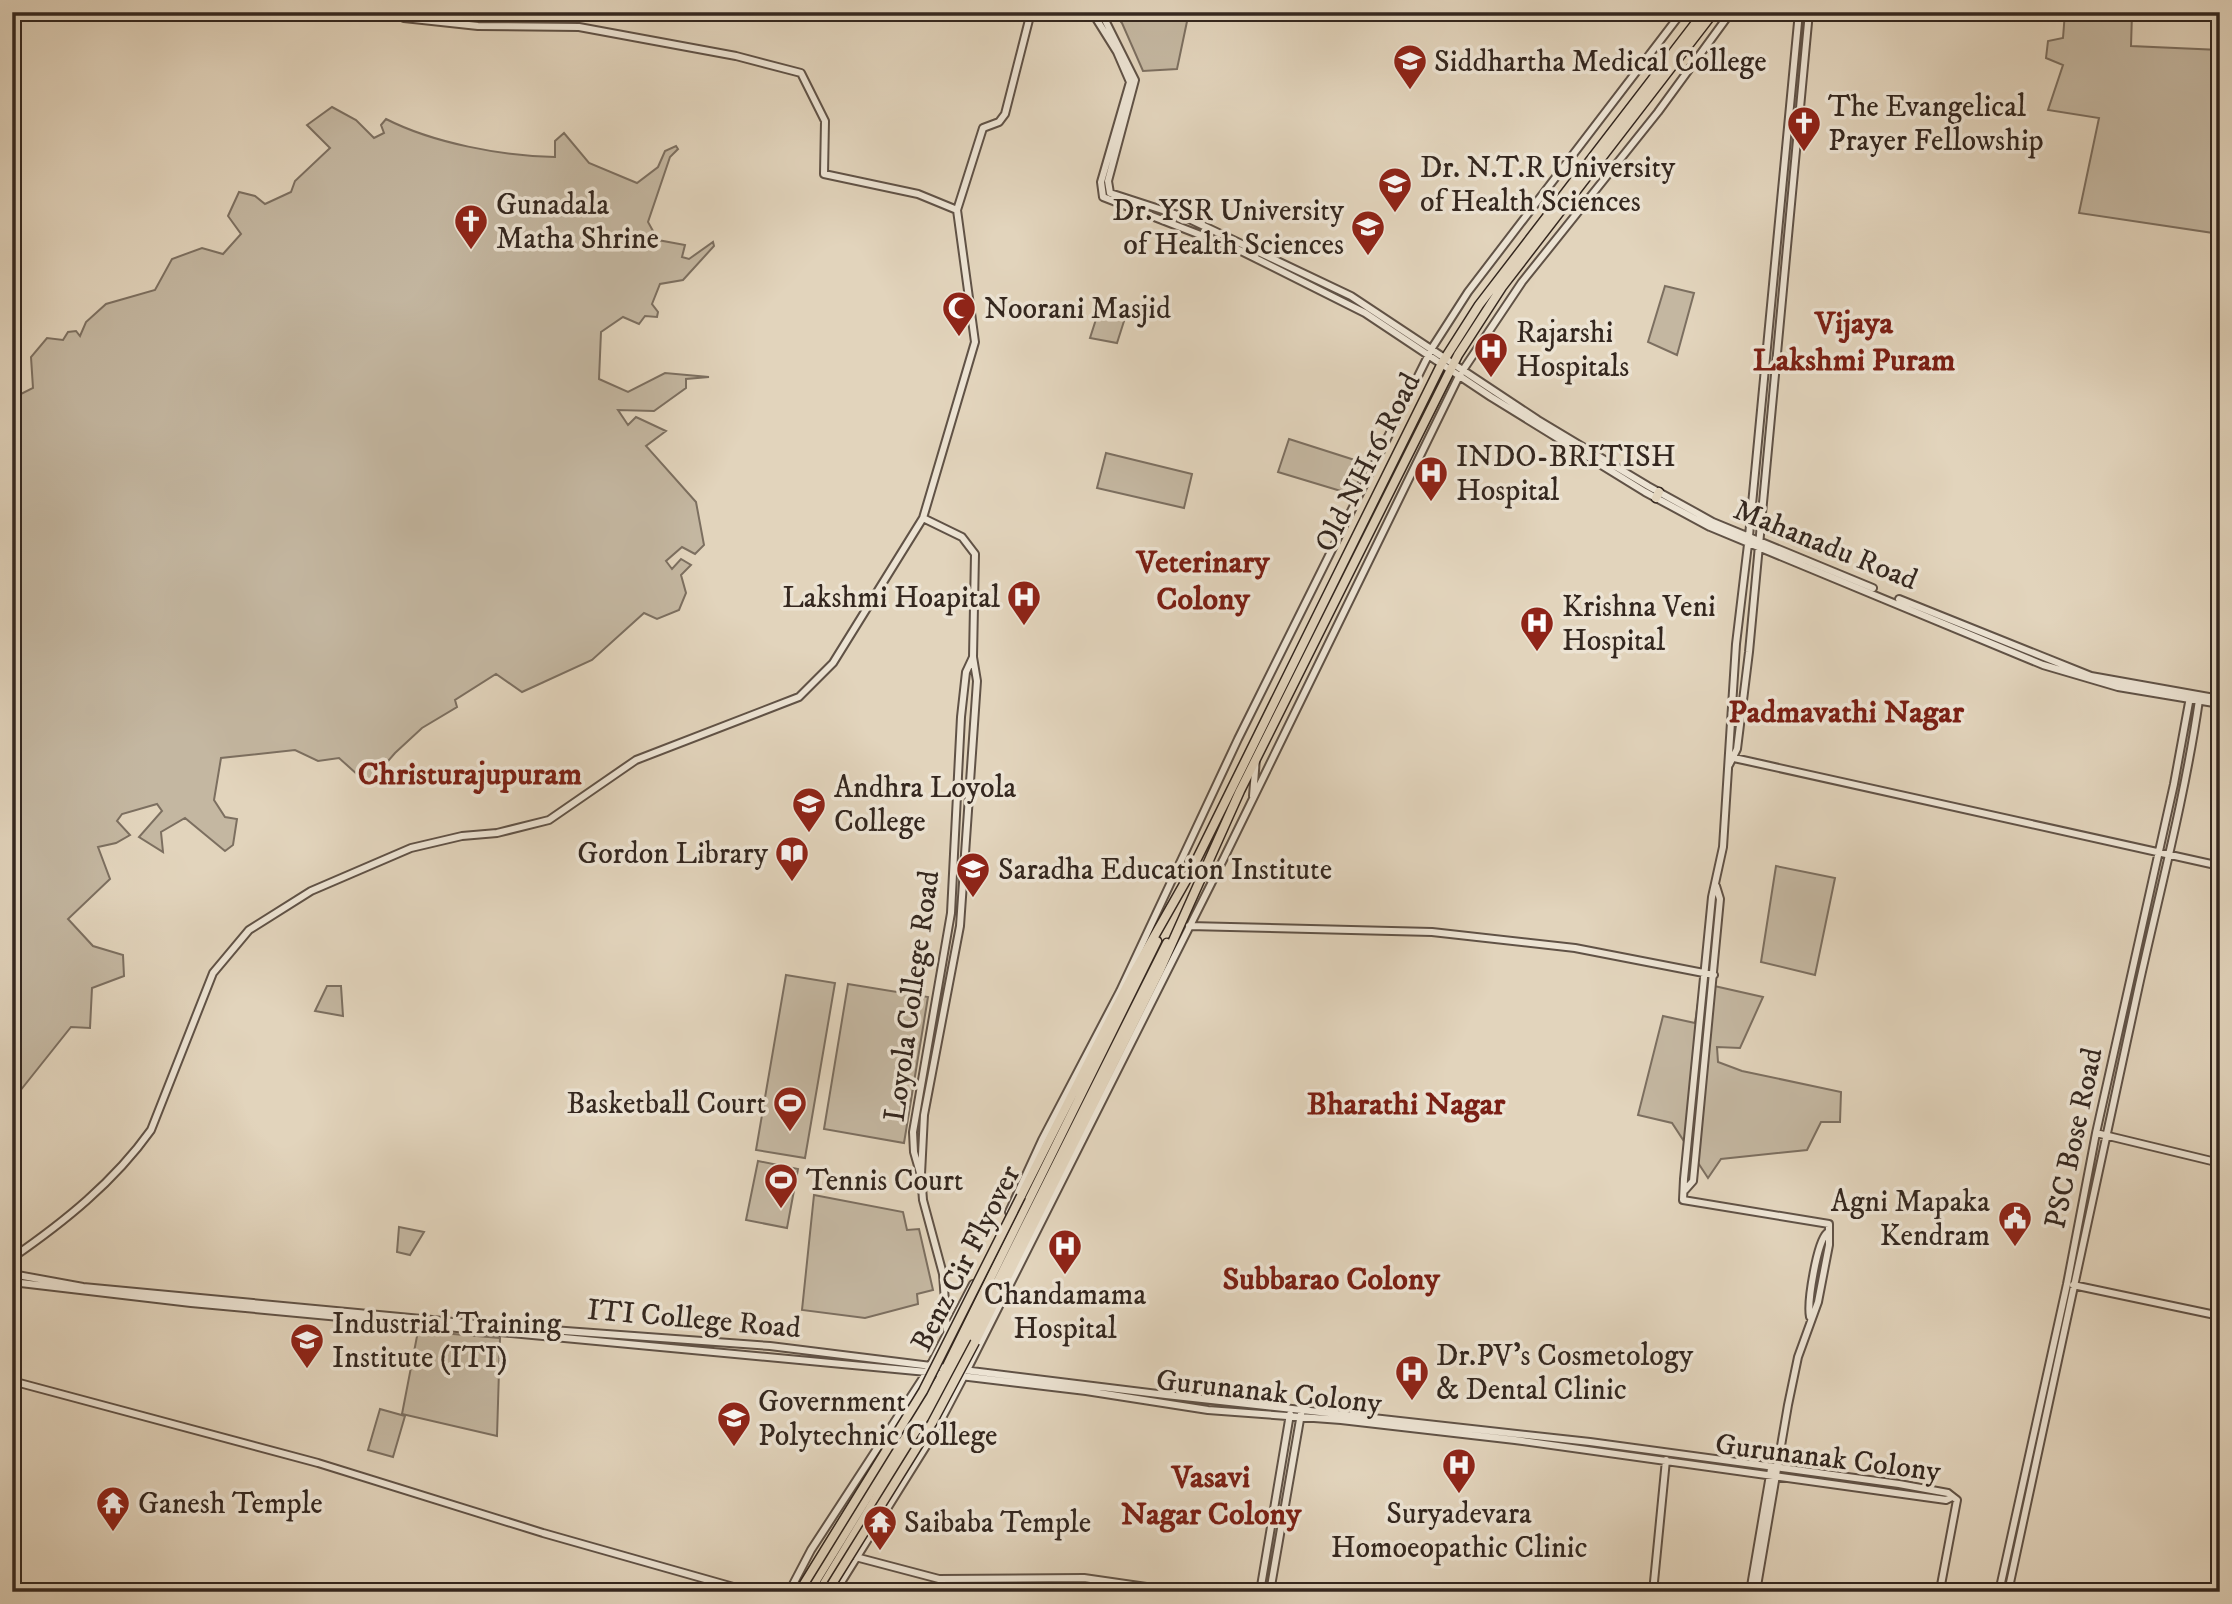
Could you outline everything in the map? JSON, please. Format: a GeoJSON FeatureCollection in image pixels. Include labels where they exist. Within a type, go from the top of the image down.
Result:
{"type":"FeatureCollection","features":[{"type":"Feature","properties":{"kind":"main road"},"geometry":{"type":"LineString","coordinates":[[12,24],[18,12]]}},
{"type":"Feature","properties":{"kind":"main road","name":"Old NH16 Road"},"geometry":{"type":"LineString","coordinates":[[1134,972],[1172,907],[1443,360],[1479,305],[1704,12]]}},
{"type":"Feature","properties":{"kind":"main road","name":"Old NH16 Road"},"geometry":{"type":"LineString","coordinates":[[1159,972],[1256,758],[1452,366],[1502,287],[1714,12]]}},
{"type":"Feature","properties":{"kind":"main road"},"geometry":{"type":"LineString","coordinates":[[809,1592],[949,1370],[1146,967],[1172,907]]}},
{"type":"Feature","properties":{"kind":"main road"},"geometry":{"type":"LineString","coordinates":[[819,1592],[949,1370],[1151,971],[1187,907]]}},
{"type":"Feature","properties":{"kind":"main road","name":"Benz Cir Flyover"},"geometry":{"type":"LineString","coordinates":[[799,1592],[923,1391],[1134,972]]}},
{"type":"Feature","properties":{"kind":"main road","name":"Benz Cir Flyover"},"geometry":{"type":"LineString","coordinates":[[827,1592],[932,1423],[1159,972]]}},
{"type":"Feature","properties":{"kind":"street"},"geometry":{"type":"LineString","coordinates":[[395,12],[404,18],[478,26],[579,26],[801,73],[825,121],[824,174],[918,194],[957,210]]}},
{"type":"Feature","properties":{"kind":"street"},"geometry":{"type":"LineString","coordinates":[[12,1258],[46,1235],[111,1179],[151,1130],[213,973],[249,930],[311,891],[411,848],[462,836],[497,833],[549,820],[636,760],[799,697],[833,663],[923,518],[975,342],[957,210],[983,128],[999,122],[1005,114],[1031,12]]}},
{"type":"Feature","properties":{"kind":"street"},"geometry":{"type":"LineString","coordinates":[[1092,12],[1117,52],[1130,82],[1101,182],[1103,197],[1202,234],[1322,289],[1430,352]]}},
{"type":"Feature","properties":{"kind":"street"},"geometry":{"type":"LineString","coordinates":[[1101,12],[1135,80],[1108,181],[1110,193],[1187,218],[1351,296],[1430,352]]}},
{"type":"Feature","properties":{"kind":"street"},"geometry":{"type":"LineString","coordinates":[[789,1592],[811,1550],[928,1368],[947,1332],[1120,991],[1226,763],[1430,352],[1473,285],[1682,12]]}},
{"type":"Feature","properties":{"kind":"street"},"geometry":{"type":"LineString","coordinates":[[968,1368],[1050,1209],[1461,373],[1522,282],[1657,112],[1731,12]]}},
{"type":"Feature","properties":{"kind":"street"},"geometry":{"type":"LineString","coordinates":[[1750,1592],[1798,1357],[1810,1317],[1815,1311],[1826,1262],[1829,1224],[1683,1200],[1712,897],[1723,847],[1735,644],[1749,540],[1799,12]]}},
{"type":"Feature","properties":{"kind":"street"},"geometry":{"type":"LineString","coordinates":[[1729,765],[1734,758],[1749,652],[1757,543],[1809,12]]}},
{"type":"Feature","properties":{"kind":"street","name":"Mahanadu Road"},"geometry":{"type":"LineString","coordinates":[[1430,352],[1690,517],[2091,676],[2220,701]]}},
{"type":"Feature","properties":{"kind":"street","name":"Loyola College Road"},"geometry":{"type":"LineString","coordinates":[[923,518],[962,537],[975,554],[973,657],[977,681],[960,926],[924,1115],[920,1174],[923,1200],[943,1274],[947,1332]]}},
{"type":"Feature","properties":{"kind":"street","name":"Loyola College Road"},"geometry":{"type":"LineString","coordinates":[[920,1174],[916,1164],[913,1132],[951,913],[961,717],[966,672],[973,657]]}},
{"type":"Feature","properties":{"kind":"street","name":"PSC Bose Road"},"geometry":{"type":"LineString","coordinates":[[1999,1592],[2067,1284],[2096,1133],[2159,852],[2190,697]]}},
{"type":"Feature","properties":{"kind":"street"},"geometry":{"type":"LineString","coordinates":[[2008,1592],[2191,756],[2199,698]]}},
{"type":"Feature","properties":{"kind":"street"},"geometry":{"type":"LineString","coordinates":[[1253,796],[1256,758]]}},
{"type":"Feature","properties":{"kind":"street"},"geometry":{"type":"LineString","coordinates":[[1734,758],[2220,866]]}},
{"type":"Feature","properties":{"kind":"street"},"geometry":{"type":"LineString","coordinates":[[1685,1190],[1693,1181],[1695,1164],[1720,899],[1716,886]]}},
{"type":"Feature","properties":{"kind":"street"},"geometry":{"type":"LineString","coordinates":[[1189,926],[1289,931],[1432,932],[1575,948],[1714,975]]}},
{"type":"Feature","properties":{"kind":"street"},"geometry":{"type":"LineString","coordinates":[[2096,1133],[2220,1163]]}},
{"type":"Feature","properties":{"kind":"street","name":"ITI College Road"},"geometry":{"type":"LineString","coordinates":[[12,1274],[83,1287],[496,1326],[770,1346],[928,1368]]}},
{"type":"Feature","properties":{"kind":"street","name":"ITI College Road"},"geometry":{"type":"LineString","coordinates":[[12,1282],[191,1303],[949,1370]]}},
{"type":"Feature","properties":{"kind":"street"},"geometry":{"type":"LineString","coordinates":[[2067,1284],[2220,1316]]}},
{"type":"Feature","properties":{"kind":"street"},"geometry":{"type":"LineString","coordinates":[[949,1370],[968,1368],[1085,1387]]}},
{"type":"Feature","properties":{"kind":"street"},"geometry":{"type":"LineString","coordinates":[[949,1370],[964,1376],[1085,1387]]}},
{"type":"Feature","properties":{"kind":"street"},"geometry":{"type":"LineString","coordinates":[[835,1592],[933,1435],[964,1376]]}},
{"type":"Feature","properties":{"kind":"street"},"geometry":{"type":"LineString","coordinates":[[12,1381],[317,1463],[543,1533],[751,1592]]}},
{"type":"Feature","properties":{"kind":"street","name":"Gurunanak Colony"},"geometry":{"type":"LineString","coordinates":[[1085,1387],[1303,1408],[1595,1442],[1773,1470]]}},
{"type":"Feature","properties":{"kind":"street","name":"Gurunanak Colony"},"geometry":{"type":"LineString","coordinates":[[1085,1387],[1208,1410],[1301,1417],[1899,1484],[1948,1493],[1957,1503],[1941,1585],[1969,1592]]}},
{"type":"Feature","properties":{"kind":"street"},"geometry":{"type":"LineString","coordinates":[[1260,1592],[1291,1407]]}},
{"type":"Feature","properties":{"kind":"street"},"geometry":{"type":"LineString","coordinates":[[1270,1592],[1303,1408]]}},
{"type":"Feature","properties":{"kind":"street"},"geometry":{"type":"LineString","coordinates":[[1594,1451],[1595,1442]]}},
{"type":"Feature","properties":{"kind":"street"},"geometry":{"type":"LineString","coordinates":[[1653,1592],[1666,1460]]}},
{"type":"Feature","properties":{"kind":"street"},"geometry":{"type":"LineString","coordinates":[[1756,1592],[1773,1470]]}},
{"type":"Feature","properties":{"kind":"street"},"geometry":{"type":"LineString","coordinates":[[843,1553],[939,1579],[1084,1578],[1181,1592]]}},
{"type":"Feature","properties":{"kind":"shaded area"},"geometry":{"type":"Polygon","coordinates":[[[1112,12],[1189,12],[1177,69],[1143,71],[1122,23],[1112,12]]]}},
{"type":"Feature","properties":{"kind":"shaded area"},"geometry":{"type":"Polygon","coordinates":[[[2065,12],[2132,14],[2131,46],[2220,50],[2220,234],[2079,213],[2099,118],[2048,110],[2063,65],[2046,58],[2048,41],[2063,38],[2065,12]]]}},
{"type":"Feature","properties":{"kind":"shaded area"},"geometry":{"type":"Polygon","coordinates":[[[332,107],[356,120],[374,138],[384,133],[381,125],[386,119],[446,141],[513,154],[555,157],[555,141],[564,133],[589,163],[637,183],[658,167],[665,151],[676,146],[678,149],[670,157],[648,222],[658,240],[685,245],[682,257],[689,259],[713,242],[714,246],[683,280],[660,284],[652,304],[658,312],[657,317],[645,316],[639,324],[623,317],[601,332],[599,379],[628,392],[665,373],[709,377],[686,379],[686,388],[654,411],[618,410],[628,425],[636,417],[666,431],[646,446],[696,502],[704,545],[695,554],[682,547],[666,561],[672,569],[681,559],[691,565],[681,575],[686,593],[679,610],[657,619],[644,613],[592,660],[522,692],[496,674],[455,700],[457,707],[422,728],[368,784],[339,758],[318,761],[295,750],[221,758],[214,800],[225,817],[237,819],[233,845],[225,851],[185,818],[161,832],[163,852],[139,837],[162,811],[157,804],[122,814],[117,821],[130,835],[116,843],[98,847],[110,879],[68,919],[93,946],[123,955],[124,976],[92,988],[90,1028],[71,1027],[12,1101],[12,383],[21,394],[33,388],[31,357],[47,338],[63,340],[68,332],[76,331],[80,336],[86,322],[106,304],[155,290],[172,259],[202,248],[223,254],[241,234],[228,216],[239,192],[255,196],[265,204],[291,192],[295,181],[330,148],[307,125],[332,107]]]}},
{"type":"Feature","properties":{"kind":"shaded area"},"geometry":{"type":"Polygon","coordinates":[[[1665,286],[1694,293],[1677,355],[1648,342],[1665,286]]]}},
{"type":"Feature","properties":{"kind":"shaded area"},"geometry":{"type":"Polygon","coordinates":[[[1099,310],[1125,318],[1117,343],[1090,338],[1099,310]]]}},
{"type":"Feature","properties":{"kind":"shaded area"},"geometry":{"type":"Polygon","coordinates":[[[1289,439],[1364,463],[1354,495],[1278,472],[1289,439]]]}},
{"type":"Feature","properties":{"kind":"shaded area"},"geometry":{"type":"Polygon","coordinates":[[[1106,453],[1192,474],[1184,508],[1097,488],[1106,453]]]}},
{"type":"Feature","properties":{"kind":"shaded area"},"geometry":{"type":"Polygon","coordinates":[[[1776,866],[1835,878],[1815,975],[1761,962],[1776,866]]]}},
{"type":"Feature","properties":{"kind":"shaded area"},"geometry":{"type":"Polygon","coordinates":[[[786,975],[835,983],[805,1158],[756,1150],[786,975]]]}},
{"type":"Feature","properties":{"kind":"shaded area"},"geometry":{"type":"Polygon","coordinates":[[[1701,983],[1763,997],[1740,1048],[1717,1047],[1718,1062],[1742,1071],[1841,1092],[1840,1122],[1821,1122],[1807,1150],[1721,1159],[1708,1178],[1672,1123],[1638,1115],[1663,1016],[1695,1023],[1701,983]]]}},
{"type":"Feature","properties":{"kind":"shaded area"},"geometry":{"type":"Polygon","coordinates":[[[848,984],[928,997],[904,1143],[824,1129],[848,984]]]}},
{"type":"Feature","properties":{"kind":"shaded area"},"geometry":{"type":"Polygon","coordinates":[[[327,986],[341,986],[343,1016],[315,1011],[327,986]]]}},
{"type":"Feature","properties":{"kind":"shaded area"},"geometry":{"type":"Polygon","coordinates":[[[758,1161],[798,1169],[787,1228],[746,1220],[758,1161]]]}},
{"type":"Feature","properties":{"kind":"shaded area"},"geometry":{"type":"Polygon","coordinates":[[[814,1195],[903,1212],[907,1230],[919,1229],[933,1290],[917,1294],[918,1304],[865,1318],[802,1310],[814,1195]]]}},
{"type":"Feature","properties":{"kind":"shaded area"},"geometry":{"type":"Polygon","coordinates":[[[399,1227],[424,1232],[410,1255],[397,1252],[399,1227]]]}},
{"type":"Feature","properties":{"kind":"shaded area"},"geometry":{"type":"Polygon","coordinates":[[[418,1331],[500,1338],[497,1436],[402,1414],[418,1331]]]}},
{"type":"Feature","properties":{"kind":"shaded area"},"geometry":{"type":"Polygon","coordinates":[[[380,1409],[405,1416],[393,1457],[368,1450],[380,1409]]]}},
{"type":"Feature","properties":{"kind":"place","name":"Siddhartha Medical College"},"geometry":{"type":"Point","coordinates":[1410,91]}},
{"type":"Feature","properties":{"kind":"place","name":"The Evangelical Prayer Fellowship"},"geometry":{"type":"Point","coordinates":[1804,153]}},
{"type":"Feature","properties":{"kind":"place","name":"Dr. N.T.R University of Health Sciences"},"geometry":{"type":"Point","coordinates":[1395,214]}},
{"type":"Feature","properties":{"kind":"place","name":"Gunadala Matha Shrine"},"geometry":{"type":"Point","coordinates":[471,251]}},
{"type":"Feature","properties":{"kind":"place","name":"Dr. YSR University of Health Sciences"},"geometry":{"type":"Point","coordinates":[1368,257]}},
{"type":"Feature","properties":{"kind":"place","name":"Noorani Masjid"},"geometry":{"type":"Point","coordinates":[959,338]}},
{"type":"Feature","properties":{"kind":"place","name":"Rajarshi Hospitals"},"geometry":{"type":"Point","coordinates":[1491,379]}},
{"type":"Feature","properties":{"kind":"place","name":"INDO-BRITISH Hospital"},"geometry":{"type":"Point","coordinates":[1431,503]}},
{"type":"Feature","properties":{"kind":"place","name":"Lakshmi Hoapital"},"geometry":{"type":"Point","coordinates":[1024,627]}},
{"type":"Feature","properties":{"kind":"place","name":"Krishna Veni Hospital"},"geometry":{"type":"Point","coordinates":[1537,653]}},
{"type":"Feature","properties":{"kind":"place","name":"Andhra Loyola College"},"geometry":{"type":"Point","coordinates":[809,834]}},
{"type":"Feature","properties":{"kind":"place","name":"Gordon Library"},"geometry":{"type":"Point","coordinates":[792,883]}},
{"type":"Feature","properties":{"kind":"place","name":"Saradha Education Institute"},"geometry":{"type":"Point","coordinates":[973,899]}},
{"type":"Feature","properties":{"kind":"place","name":"Basketball Court"},"geometry":{"type":"Point","coordinates":[790,1133]}},
{"type":"Feature","properties":{"kind":"place","name":"Tennis Court"},"geometry":{"type":"Point","coordinates":[781,1210]}},
{"type":"Feature","properties":{"kind":"place","name":"Agni Mapaka Kendram"},"geometry":{"type":"Point","coordinates":[2015,1248]}},
{"type":"Feature","properties":{"kind":"place","name":"Chandamama Hospital"},"geometry":{"type":"Point","coordinates":[1065,1276]}},
{"type":"Feature","properties":{"kind":"place","name":"Industrial Training Institute (ITI)"},"geometry":{"type":"Point","coordinates":[307,1370]}},
{"type":"Feature","properties":{"kind":"place","name":"Dr.PV's Cosmetology & Dental Clinic"},"geometry":{"type":"Point","coordinates":[1412,1402]}},
{"type":"Feature","properties":{"kind":"place","name":"Government Polytechnic College"},"geometry":{"type":"Point","coordinates":[734,1448]}},
{"type":"Feature","properties":{"kind":"place","name":"Suryadevara Homoeopathic Clinic"},"geometry":{"type":"Point","coordinates":[1459,1495]}},
{"type":"Feature","properties":{"kind":"place","name":"Ganesh Temple"},"geometry":{"type":"Point","coordinates":[113,1533]}},
{"type":"Feature","properties":{"kind":"place","name":"Saibaba Temple"},"geometry":{"type":"Point","coordinates":[880,1552]}},
{"type":"Feature","properties":{"kind":"district","name":"Vijaya Lakshmi Puram"},"geometry":{"type":"Point","coordinates":[1854,340]}},
{"type":"Feature","properties":{"kind":"district","name":"Veterinary Colony"},"geometry":{"type":"Point","coordinates":[1203,580]}},
{"type":"Feature","properties":{"kind":"district","name":"Padmavathi Nagar"},"geometry":{"type":"Point","coordinates":[1846,711]}},
{"type":"Feature","properties":{"kind":"district","name":"Christurajupuram"},"geometry":{"type":"Point","coordinates":[470,773]}},
{"type":"Feature","properties":{"kind":"district","name":"Bharathi Nagar"},"geometry":{"type":"Point","coordinates":[1406,1103]}},
{"type":"Feature","properties":{"kind":"district","name":"Subbarao Colony"},"geometry":{"type":"Point","coordinates":[1331,1278]}},
{"type":"Feature","properties":{"kind":"district","name":"Vasavi Nagar Colony"},"geometry":{"type":"Point","coordinates":[1211,1494]}}]}
